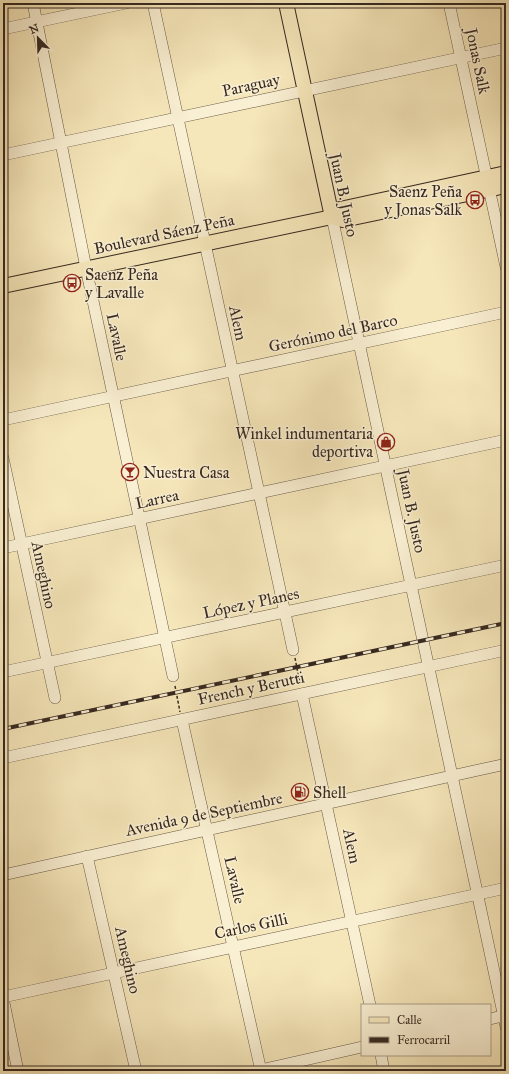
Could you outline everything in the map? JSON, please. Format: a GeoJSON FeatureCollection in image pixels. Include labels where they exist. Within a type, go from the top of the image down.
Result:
{"type":"FeatureCollection","features":[{"type":"Feature","properties":{"kind":"main road","name":"Juan B. Justo"},"geometry":{"type":"LineString","coordinates":[[286,3],[332,217]]}},
{"type":"Feature","properties":{"kind":"main road","name":"Boulevard Sáenz Peña"},"geometry":{"type":"LineString","coordinates":[[3,286],[332,217],[343,220],[488,183],[506,173]]}},
{"type":"Feature","properties":{"kind":"main road","name":"Boulevard Sáenz Peña"},"geometry":{"type":"LineString","coordinates":[[488,183],[506,186]]}},
{"type":"Feature","properties":{"kind":"street","name":"Lavalle"},"geometry":{"type":"LineString","coordinates":[[33,3],[86,268],[173,676]]}},
{"type":"Feature","properties":{"kind":"street"},"geometry":{"type":"LineString","coordinates":[[3,29],[126,3]]}},
{"type":"Feature","properties":{"kind":"street","name":"Alem"},"geometry":{"type":"LineString","coordinates":[[153,3],[293,650]]}},
{"type":"Feature","properties":{"kind":"street","name":"Jonas Salk"},"geometry":{"type":"LineString","coordinates":[[449,3],[506,267]]}},
{"type":"Feature","properties":{"kind":"street","name":"Paraguay"},"geometry":{"type":"LineString","coordinates":[[3,155],[506,48]]}},
{"type":"Feature","properties":{"kind":"street","name":"Juan B. Justo"},"geometry":{"type":"LineString","coordinates":[[332,217],[428,667],[505,1015],[506,1027]]}},
{"type":"Feature","properties":{"kind":"street","name":"Gerónimo del Barco"},"geometry":{"type":"LineString","coordinates":[[3,420],[506,312]]}},
{"type":"Feature","properties":{"kind":"street","name":"Larrea"},"geometry":{"type":"LineString","coordinates":[[3,548],[506,440]]}},
{"type":"Feature","properties":{"kind":"street","name":"Ameghino"},"geometry":{"type":"LineString","coordinates":[[3,458],[55,698]]}},
{"type":"Feature","properties":{"kind":"street","name":"López y Planes"},"geometry":{"type":"LineString","coordinates":[[3,672],[506,565]]}},
{"type":"Feature","properties":{"kind":"street","name":"French y Berutti"},"geometry":{"type":"LineString","coordinates":[[3,758],[506,650]]}},
{"type":"Feature","properties":{"kind":"street","name":"Alem"},"geometry":{"type":"LineString","coordinates":[[302,694],[370,1004]]}},
{"type":"Feature","properties":{"kind":"street","name":"Lavalle"},"geometry":{"type":"LineString","coordinates":[[182,720],[233,946],[259,1071]]}},
{"type":"Feature","properties":{"kind":"street","name":"Avenida 9 de Septiembre"},"geometry":{"type":"LineString","coordinates":[[3,875],[506,764]]}},
{"type":"Feature","properties":{"kind":"street","name":"Ameghino"},"geometry":{"type":"LineString","coordinates":[[87,856],[136,1071]]}},
{"type":"Feature","properties":{"kind":"street","name":"Carlos Gilli"},"geometry":{"type":"LineString","coordinates":[[3,998],[114,972],[506,888]]}},
{"type":"Feature","properties":{"kind":"street"},"geometry":{"type":"LineString","coordinates":[[3,998],[18,1071]]}},
{"type":"Feature","properties":{"kind":"street"},"geometry":{"type":"LineString","coordinates":[[491,1019],[505,1015]]}},
{"type":"Feature","properties":{"kind":"street"},"geometry":{"type":"LineString","coordinates":[[259,1071],[361,1047]]}},
{"type":"Feature","properties":{"kind":"street"},"geometry":{"type":"LineString","coordinates":[[381,1056],[384,1071]]}},
{"type":"Feature","properties":{"kind":"path"},"geometry":{"type":"LineString","coordinates":[[293,650],[302,694]]}},
{"type":"Feature","properties":{"kind":"path"},"geometry":{"type":"LineString","coordinates":[[173,676],[182,720]]}},
{"type":"Feature","properties":{"kind":"railway"},"geometry":{"type":"LineString","coordinates":[[3,729],[506,623]]}},
{"type":"Feature","properties":{"kind":"place","name":"Saenz Peña y Jonas Salk"},"geometry":{"type":"Point","coordinates":[475,200]}},
{"type":"Feature","properties":{"kind":"place","name":"Saenz Peña y Lavalle"},"geometry":{"type":"Point","coordinates":[72,283]}},
{"type":"Feature","properties":{"kind":"place","name":"Winkel indumentaria deportiva"},"geometry":{"type":"Point","coordinates":[386,442]}},
{"type":"Feature","properties":{"kind":"place","name":"Nuestra Casa"},"geometry":{"type":"Point","coordinates":[130,472]}},
{"type":"Feature","properties":{"kind":"place","name":"Shell"},"geometry":{"type":"Point","coordinates":[300,792]}}]}
